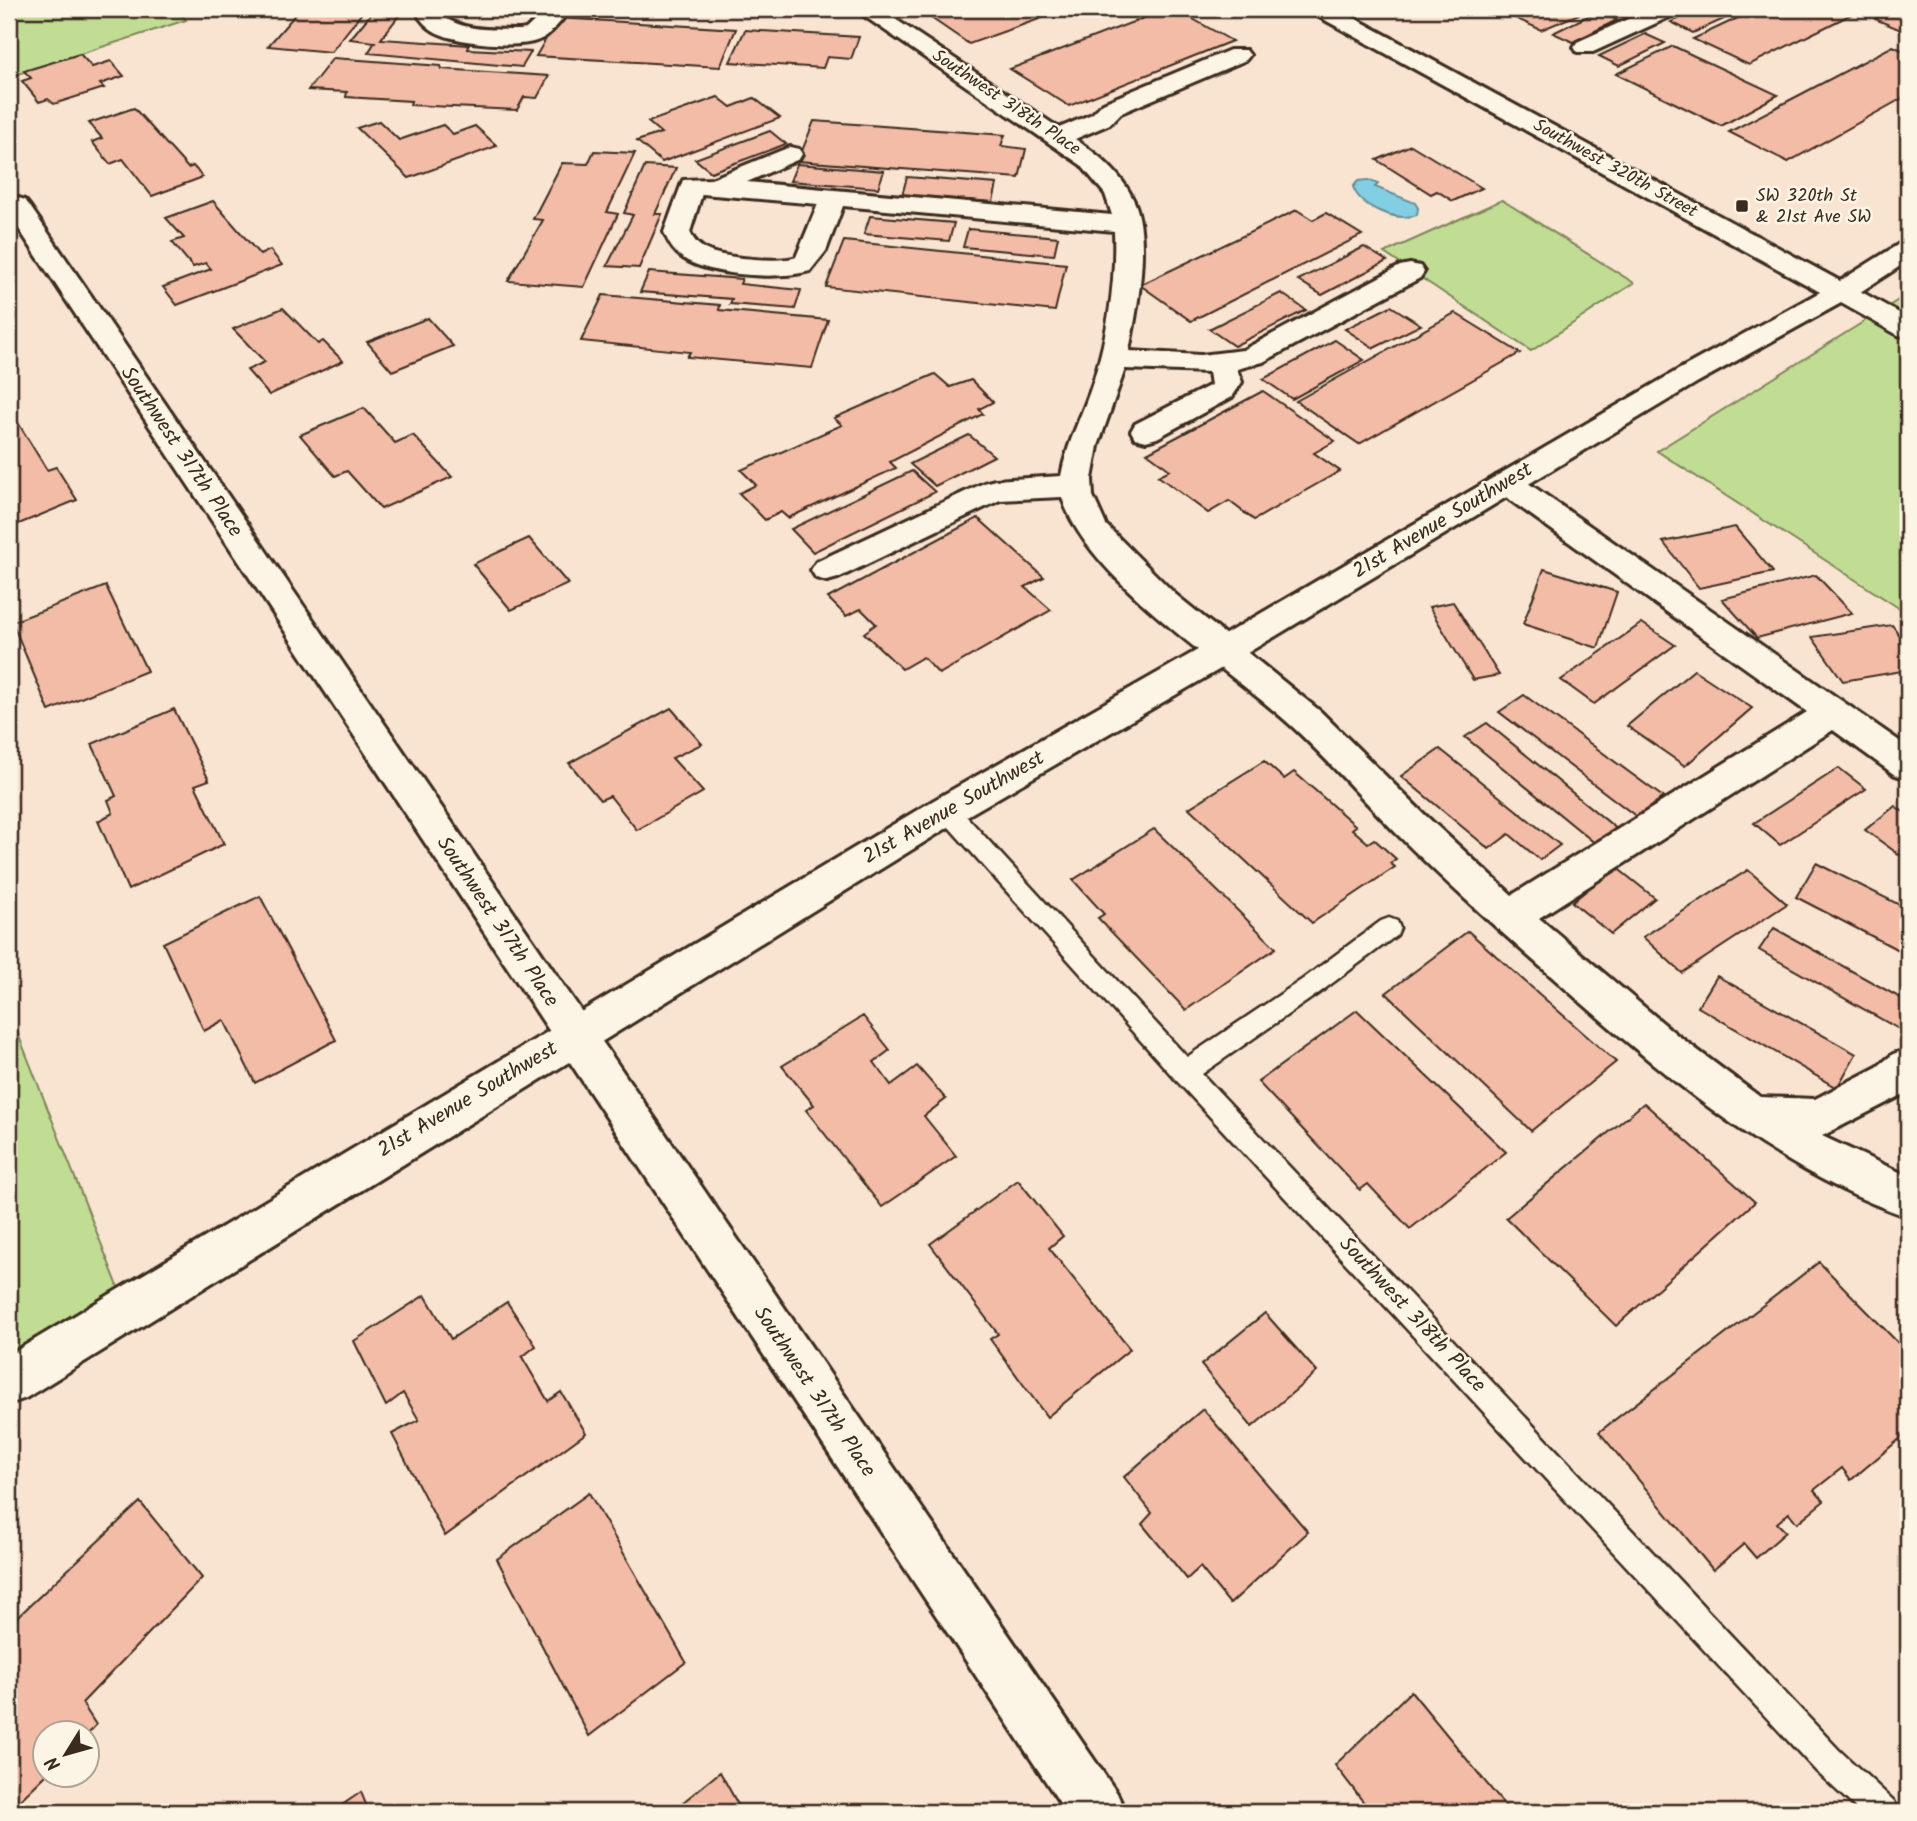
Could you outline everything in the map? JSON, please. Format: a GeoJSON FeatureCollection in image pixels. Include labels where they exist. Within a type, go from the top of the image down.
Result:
{"type":"FeatureCollection","features":[{"type":"Feature","properties":{"kind":"street"},"geometry":{"type":"LineString","coordinates":[[431,9],[430,18],[454,32],[520,37],[536,33],[559,9]]}},
{"type":"Feature","properties":{"kind":"street","name":"Southwest 320th Street"},"geometry":{"type":"LineString","coordinates":[[1322,9],[1908,329]]}},
{"type":"Feature","properties":{"kind":"street"},"geometry":{"type":"LineString","coordinates":[[1585,47],[1668,9]]}},
{"type":"Feature","properties":{"kind":"street","name":"Southwest 318th Place"},"geometry":{"type":"LineString","coordinates":[[871,10],[1090,160],[1114,186],[1123,204],[1127,224],[1127,276],[1113,359],[1109,379],[1084,446],[1074,486]]}},
{"type":"Feature","properties":{"kind":"street"},"geometry":{"type":"LineString","coordinates":[[1059,137],[1101,119],[1112,108],[1238,55]]}},
{"type":"Feature","properties":{"kind":"street"},"geometry":{"type":"LineString","coordinates":[[715,187],[790,154]]}},
{"type":"Feature","properties":{"kind":"street"},"geometry":{"type":"LineString","coordinates":[[833,198],[810,257],[803,264],[790,267],[723,263],[691,251],[679,240],[677,232],[692,185],[1127,224]]}},
{"type":"Feature","properties":{"kind":"street","name":"Southwest 317th Place"},"geometry":{"type":"LineString","coordinates":[[16,205],[1098,1812]]}},
{"type":"Feature","properties":{"kind":"street","name":"21st Avenue Southwest"},"geometry":{"type":"LineString","coordinates":[[9,1381],[947,810],[1222,652],[1688,376],[1841,292],[1908,250]]}},
{"type":"Feature","properties":{"kind":"street"},"geometry":{"type":"LineString","coordinates":[[1113,359],[1221,364],[1253,356],[1410,272]]}},
{"type":"Feature","properties":{"kind":"street"},"geometry":{"type":"LineString","coordinates":[[1146,431],[1222,391],[1227,382],[1221,364]]}},
{"type":"Feature","properties":{"kind":"street"},"geometry":{"type":"LineString","coordinates":[[1507,483],[1908,765]]}},
{"type":"Feature","properties":{"kind":"street"},"geometry":{"type":"LineString","coordinates":[[827,570],[995,490],[1074,486],[1082,515],[1110,551],[1144,586],[1222,652],[1295,708],[1436,849],[1654,1041],[1728,1101],[1806,1151],[1872,1184],[1908,1197]]}},
{"type":"Feature","properties":{"kind":"street"},"geometry":{"type":"LineString","coordinates":[[1510,916],[1833,713]]}},
{"type":"Feature","properties":{"kind":"street"},"geometry":{"type":"LineString","coordinates":[[1752,1116],[1819,1118],[1892,1080],[1908,1067]]}},
{"type":"Feature","properties":{"kind":"lane","name":"Southwest 318th Place"},"geometry":{"type":"LineString","coordinates":[[947,810],[1185,1072],[1828,1761],[1883,1812]]}},
{"type":"Feature","properties":{"kind":"lane"},"geometry":{"type":"LineString","coordinates":[[1185,1072],[1311,986],[1389,928]]}},
{"type":"Feature","properties":{"kind":"green space"},"geometry":{"type":"Polygon","coordinates":[[[9,9],[177,9],[186,20],[9,77],[9,9]]]}},
{"type":"Feature","properties":{"kind":"green space"},"geometry":{"type":"Polygon","coordinates":[[[1502,200],[1634,283],[1531,351],[1384,253],[1502,200]]]}},
{"type":"Feature","properties":{"kind":"green space"},"geometry":{"type":"Polygon","coordinates":[[[1908,294],[1908,614],[1657,451],[1908,294]]]}},
{"type":"Feature","properties":{"kind":"green space"},"geometry":{"type":"Polygon","coordinates":[[[9,1011],[127,1309],[9,1381],[9,1011]]]}},
{"type":"Feature","properties":{"kind":"water"},"geometry":{"type":"Polygon","coordinates":[[[1368,180],[1378,184],[1375,187],[1415,203],[1418,208],[1417,215],[1399,217],[1371,207],[1357,195],[1353,187],[1358,181],[1368,180]]]}},
{"type":"Feature","properties":{"kind":"building"},"geometry":{"type":"Polygon","coordinates":[[[300,9],[365,9],[331,52],[268,46],[300,9]]]}},
{"type":"Feature","properties":{"kind":"building"},"geometry":{"type":"Polygon","coordinates":[[[375,9],[404,9],[381,39],[469,45],[468,49],[531,52],[522,67],[368,53],[375,42],[350,39],[375,9]]]}},
{"type":"Feature","properties":{"kind":"building"},"geometry":{"type":"Polygon","coordinates":[[[918,9],[1067,9],[969,44],[918,9]]]}},
{"type":"Feature","properties":{"kind":"building"},"geometry":{"type":"Polygon","coordinates":[[[1167,9],[1175,9],[1232,41],[1069,106],[1010,69],[1167,9]]]}},
{"type":"Feature","properties":{"kind":"building"},"geometry":{"type":"Polygon","coordinates":[[[1496,9],[1578,9],[1584,12],[1541,30],[1496,9]]]}},
{"type":"Feature","properties":{"kind":"building"},"geometry":{"type":"Polygon","coordinates":[[[1701,9],[1744,10],[1693,33],[1671,22],[1701,9]]]}},
{"type":"Feature","properties":{"kind":"building"},"geometry":{"type":"Polygon","coordinates":[[[1757,9],[1862,9],[1749,65],[1693,39],[1757,9]]]}},
{"type":"Feature","properties":{"kind":"building"},"geometry":{"type":"Polygon","coordinates":[[[1894,9],[1908,9],[1908,33],[1875,19],[1894,9]]]}},
{"type":"Feature","properties":{"kind":"building"},"geometry":{"type":"Polygon","coordinates":[[[1598,11],[1617,20],[1573,42],[1553,33],[1598,11]]]}},
{"type":"Feature","properties":{"kind":"building"},"geometry":{"type":"Polygon","coordinates":[[[558,18],[736,29],[720,67],[536,56],[558,18]]]}},
{"type":"Feature","properties":{"kind":"building"},"geometry":{"type":"Polygon","coordinates":[[[745,30],[859,37],[851,59],[827,57],[823,68],[730,62],[745,30]]]}},
{"type":"Feature","properties":{"kind":"building"},"geometry":{"type":"Polygon","coordinates":[[[1645,34],[1665,43],[1619,66],[1599,56],[1645,34]]]}},
{"type":"Feature","properties":{"kind":"building"},"geometry":{"type":"Polygon","coordinates":[[[1673,46],[1778,95],[1721,126],[1616,74],[1673,46]]]}},
{"type":"Feature","properties":{"kind":"building"},"geometry":{"type":"Polygon","coordinates":[[[1893,46],[1908,53],[1908,95],[1788,162],[1729,132],[1893,46]]]}},
{"type":"Feature","properties":{"kind":"building"},"geometry":{"type":"Polygon","coordinates":[[[80,54],[92,67],[111,61],[124,76],[100,84],[104,88],[54,104],[48,99],[39,102],[22,81],[31,78],[24,71],[80,54]]]}},
{"type":"Feature","properties":{"kind":"building"},"geometry":{"type":"Polygon","coordinates":[[[333,58],[549,76],[537,98],[524,97],[517,110],[410,105],[411,101],[346,97],[347,92],[308,90],[333,58]]]}},
{"type":"Feature","properties":{"kind":"building"},"geometry":{"type":"Polygon","coordinates":[[[718,97],[731,107],[754,98],[780,118],[662,162],[637,141],[661,133],[648,122],[718,97]]]}},
{"type":"Feature","properties":{"kind":"building"},"geometry":{"type":"Polygon","coordinates":[[[134,108],[188,168],[193,166],[203,177],[152,196],[123,159],[110,164],[92,142],[102,138],[89,123],[134,108]]]}},
{"type":"Feature","properties":{"kind":"building"},"geometry":{"type":"Polygon","coordinates":[[[379,121],[399,140],[443,125],[453,134],[475,126],[497,146],[409,178],[357,128],[379,121]]]}},
{"type":"Feature","properties":{"kind":"building"},"geometry":{"type":"Polygon","coordinates":[[[814,121],[1005,135],[1001,146],[1026,149],[1019,178],[798,161],[814,121]]]}},
{"type":"Feature","properties":{"kind":"building"},"geometry":{"type":"Polygon","coordinates":[[[770,131],[786,144],[711,172],[695,159],[770,131]]]}},
{"type":"Feature","properties":{"kind":"building"},"geometry":{"type":"Polygon","coordinates":[[[1411,145],[1482,188],[1453,201],[1437,191],[1431,194],[1377,160],[1411,145]]]}},
{"type":"Feature","properties":{"kind":"building"},"geometry":{"type":"Polygon","coordinates":[[[594,151],[635,153],[607,212],[618,214],[584,287],[508,281],[543,220],[533,219],[562,163],[588,164],[594,151]]]}},
{"type":"Feature","properties":{"kind":"building"},"geometry":{"type":"Polygon","coordinates":[[[797,164],[884,171],[878,188],[790,181],[797,164]]]}},
{"type":"Feature","properties":{"kind":"building"},"geometry":{"type":"Polygon","coordinates":[[[645,166],[676,168],[655,214],[662,214],[639,268],[607,266],[633,215],[624,213],[645,166]]]}},
{"type":"Feature","properties":{"kind":"building"},"geometry":{"type":"Polygon","coordinates":[[[907,177],[997,184],[993,202],[902,195],[907,177]]]}},
{"type":"Feature","properties":{"kind":"building"},"geometry":{"type":"Polygon","coordinates":[[[213,201],[260,255],[270,250],[282,265],[177,305],[163,287],[211,269],[206,263],[193,267],[172,242],[184,238],[166,218],[213,201]]]}},
{"type":"Feature","properties":{"kind":"building"},"geometry":{"type":"Polygon","coordinates":[[[1297,210],[1313,220],[1326,213],[1362,235],[1191,321],[1140,285],[1297,210]]]}},
{"type":"Feature","properties":{"kind":"building"},"geometry":{"type":"Polygon","coordinates":[[[870,216],[954,223],[949,241],[864,234],[870,216]]]}},
{"type":"Feature","properties":{"kind":"building"},"geometry":{"type":"Polygon","coordinates":[[[968,229],[1058,237],[1054,255],[963,247],[968,229]]]}},
{"type":"Feature","properties":{"kind":"building"},"geometry":{"type":"Polygon","coordinates":[[[844,241],[1066,264],[1055,311],[826,287],[844,241]]]}},
{"type":"Feature","properties":{"kind":"building"},"geometry":{"type":"Polygon","coordinates":[[[1364,247],[1387,261],[1322,295],[1298,280],[1364,247]]]}},
{"type":"Feature","properties":{"kind":"building"},"geometry":{"type":"Polygon","coordinates":[[[649,272],[742,279],[740,284],[801,290],[795,309],[730,304],[732,299],[640,292],[649,272]]]}},
{"type":"Feature","properties":{"kind":"building"},"geometry":{"type":"Polygon","coordinates":[[[1281,293],[1306,310],[1234,346],[1209,329],[1281,293]]]}},
{"type":"Feature","properties":{"kind":"building"},"geometry":{"type":"Polygon","coordinates":[[[603,295],[720,305],[719,310],[828,320],[812,368],[687,357],[690,352],[581,341],[603,295]]]}},
{"type":"Feature","properties":{"kind":"building"},"geometry":{"type":"Polygon","coordinates":[[[1391,306],[1421,325],[1374,348],[1345,329],[1391,306]]]}},
{"type":"Feature","properties":{"kind":"building"},"geometry":{"type":"Polygon","coordinates":[[[283,308],[318,344],[323,341],[343,361],[269,395],[247,370],[265,362],[233,329],[283,308]]]}},
{"type":"Feature","properties":{"kind":"building"},"geometry":{"type":"Polygon","coordinates":[[[1455,313],[1520,353],[1359,444],[1296,401],[1455,313]]]}},
{"type":"Feature","properties":{"kind":"building"},"geometry":{"type":"Polygon","coordinates":[[[428,318],[453,346],[392,371],[367,342],[428,318]]]}},
{"type":"Feature","properties":{"kind":"building"},"geometry":{"type":"Polygon","coordinates":[[[1335,340],[1364,360],[1292,399],[1263,379],[1335,340]]]}},
{"type":"Feature","properties":{"kind":"building"},"geometry":{"type":"Polygon","coordinates":[[[935,374],[950,387],[971,380],[993,402],[979,409],[983,414],[890,462],[896,468],[788,518],[781,512],[765,520],[739,493],[756,485],[741,470],[842,425],[834,418],[935,374]]]}},
{"type":"Feature","properties":{"kind":"building"},"geometry":{"type":"Polygon","coordinates":[[[1263,391],[1335,441],[1314,453],[1340,471],[1254,520],[1229,501],[1208,513],[1158,476],[1170,470],[1147,453],[1263,391]]]}},
{"type":"Feature","properties":{"kind":"building"},"geometry":{"type":"Polygon","coordinates":[[[9,408],[47,470],[56,467],[77,500],[9,528],[9,408]]]}},
{"type":"Feature","properties":{"kind":"building"},"geometry":{"type":"Polygon","coordinates":[[[364,408],[395,443],[413,435],[452,477],[381,509],[347,471],[335,476],[300,435],[364,408]]]}},
{"type":"Feature","properties":{"kind":"building"},"geometry":{"type":"Polygon","coordinates":[[[969,435],[994,456],[935,486],[910,464],[969,435]]]}},
{"type":"Feature","properties":{"kind":"building"},"geometry":{"type":"Polygon","coordinates":[[[912,471],[935,492],[813,552],[791,529],[912,471]]]}},
{"type":"Feature","properties":{"kind":"building"},"geometry":{"type":"Polygon","coordinates":[[[978,518],[1044,577],[1025,587],[1051,610],[939,674],[923,657],[902,669],[864,633],[876,624],[861,609],[846,616],[828,598],[978,518]]]}},
{"type":"Feature","properties":{"kind":"building"},"geometry":{"type":"Polygon","coordinates":[[[1735,527],[1773,572],[1699,588],[1663,542],[1735,527]]]}},
{"type":"Feature","properties":{"kind":"building"},"geometry":{"type":"Polygon","coordinates":[[[529,538],[568,584],[511,610],[473,564],[529,538]]]}},
{"type":"Feature","properties":{"kind":"building"},"geometry":{"type":"Polygon","coordinates":[[[1544,569],[1617,592],[1598,648],[1523,624],[1544,569]]]}},
{"type":"Feature","properties":{"kind":"building"},"geometry":{"type":"Polygon","coordinates":[[[1816,575],[1852,613],[1757,638],[1722,599],[1816,575]]]}},
{"type":"Feature","properties":{"kind":"building"},"geometry":{"type":"Polygon","coordinates":[[[106,586],[147,671],[49,711],[12,622],[106,586]]]}},
{"type":"Feature","properties":{"kind":"building"},"geometry":{"type":"Polygon","coordinates":[[[1453,602],[1499,675],[1473,680],[1429,607],[1453,602]]]}},
{"type":"Feature","properties":{"kind":"building"},"geometry":{"type":"Polygon","coordinates":[[[1642,623],[1675,645],[1594,704],[1561,680],[1642,623]]]}},
{"type":"Feature","properties":{"kind":"building"},"geometry":{"type":"Polygon","coordinates":[[[1892,625],[1908,646],[1908,670],[1843,681],[1812,637],[1892,625]]]}},
{"type":"Feature","properties":{"kind":"building"},"geometry":{"type":"Polygon","coordinates":[[[1694,670],[1752,708],[1685,766],[1627,726],[1694,670]]]}},
{"type":"Feature","properties":{"kind":"building"},"geometry":{"type":"Polygon","coordinates":[[[1524,695],[1663,797],[1637,817],[1499,712],[1524,695]]]}},
{"type":"Feature","properties":{"kind":"building"},"geometry":{"type":"Polygon","coordinates":[[[671,708],[702,744],[672,758],[703,792],[637,830],[610,796],[600,800],[569,763],[671,708]]]}},
{"type":"Feature","properties":{"kind":"building"},"geometry":{"type":"Polygon","coordinates":[[[174,709],[209,780],[195,785],[224,844],[128,890],[98,821],[113,813],[108,800],[116,796],[92,744],[174,709]]]}},
{"type":"Feature","properties":{"kind":"building"},"geometry":{"type":"Polygon","coordinates":[[[1487,723],[1618,830],[1596,844],[1465,737],[1487,723]]]}},
{"type":"Feature","properties":{"kind":"building"},"geometry":{"type":"Polygon","coordinates":[[[1440,749],[1560,845],[1540,860],[1509,834],[1489,849],[1401,776],[1440,749]]]}},
{"type":"Feature","properties":{"kind":"building"},"geometry":{"type":"Polygon","coordinates":[[[1264,761],[1284,779],[1294,772],[1356,826],[1352,829],[1368,843],[1374,839],[1396,859],[1390,863],[1395,867],[1312,923],[1189,808],[1264,761]]]}},
{"type":"Feature","properties":{"kind":"building"},"geometry":{"type":"Polygon","coordinates":[[[1839,768],[1866,789],[1780,845],[1754,823],[1839,768]]]}},
{"type":"Feature","properties":{"kind":"building"},"geometry":{"type":"Polygon","coordinates":[[[1895,806],[1908,815],[1908,861],[1865,830],[1895,806]]]}},
{"type":"Feature","properties":{"kind":"building"},"geometry":{"type":"Polygon","coordinates":[[[1154,829],[1276,948],[1186,1010],[1098,918],[1104,914],[1073,880],[1154,829]]]}},
{"type":"Feature","properties":{"kind":"building"},"geometry":{"type":"Polygon","coordinates":[[[1816,863],[1908,909],[1908,955],[1796,897],[1816,863]]]}},
{"type":"Feature","properties":{"kind":"building"},"geometry":{"type":"Polygon","coordinates":[[[1616,867],[1655,898],[1611,934],[1572,902],[1616,867]]]}},
{"type":"Feature","properties":{"kind":"building"},"geometry":{"type":"Polygon","coordinates":[[[1748,870],[1787,904],[1682,973],[1643,937],[1748,870]]]}},
{"type":"Feature","properties":{"kind":"building"},"geometry":{"type":"Polygon","coordinates":[[[260,896],[336,1040],[255,1083],[224,1020],[204,1031],[163,943],[260,896]]]}},
{"type":"Feature","properties":{"kind":"building"},"geometry":{"type":"Polygon","coordinates":[[[1774,928],[1908,1002],[1908,1025],[1904,1032],[1759,950],[1774,928]]]}},
{"type":"Feature","properties":{"kind":"building"},"geometry":{"type":"Polygon","coordinates":[[[1468,931],[1616,1062],[1531,1131],[1386,993],[1468,931]]]}},
{"type":"Feature","properties":{"kind":"building"},"geometry":{"type":"Polygon","coordinates":[[[1717,976],[1856,1054],[1837,1088],[1698,1007],[1717,976]]]}},
{"type":"Feature","properties":{"kind":"building"},"geometry":{"type":"Polygon","coordinates":[[[1357,1010],[1506,1152],[1410,1229],[1368,1184],[1360,1190],[1258,1082],[1357,1010]]]}},
{"type":"Feature","properties":{"kind":"building"},"geometry":{"type":"Polygon","coordinates":[[[863,1016],[890,1050],[874,1062],[891,1085],[917,1066],[946,1099],[924,1116],[956,1156],[882,1207],[806,1110],[814,1105],[782,1066],[863,1016]]]}},
{"type":"Feature","properties":{"kind":"building"},"geometry":{"type":"Polygon","coordinates":[[[1644,1103],[1755,1202],[1616,1326],[1506,1218],[1644,1103]]]}},
{"type":"Feature","properties":{"kind":"building"},"geometry":{"type":"Polygon","coordinates":[[[1018,1180],[1063,1236],[1049,1248],[1130,1349],[1047,1417],[990,1339],[998,1334],[930,1244],[1018,1180]]]}},
{"type":"Feature","properties":{"kind":"building"},"geometry":{"type":"Polygon","coordinates":[[[1819,1262],[1908,1353],[1908,1432],[1851,1480],[1842,1468],[1814,1490],[1824,1501],[1797,1523],[1789,1513],[1777,1523],[1786,1532],[1756,1558],[1744,1544],[1713,1570],[1599,1432],[1819,1262]]]}},
{"type":"Feature","properties":{"kind":"building"},"geometry":{"type":"Polygon","coordinates":[[[425,1295],[451,1339],[507,1302],[536,1346],[522,1357],[548,1401],[561,1392],[586,1433],[445,1536],[392,1434],[419,1420],[403,1393],[386,1406],[354,1341],[425,1295]]]}},
{"type":"Feature","properties":{"kind":"building"},"geometry":{"type":"Polygon","coordinates":[[[1265,1313],[1317,1372],[1252,1427],[1201,1365],[1265,1313]]]}},
{"type":"Feature","properties":{"kind":"building"},"geometry":{"type":"Polygon","coordinates":[[[1203,1409],[1308,1532],[1230,1604],[1200,1567],[1187,1579],[1142,1524],[1152,1513],[1124,1477],[1203,1409]]]}},
{"type":"Feature","properties":{"kind":"building"},"geometry":{"type":"Polygon","coordinates":[[[589,1493],[686,1662],[589,1736],[497,1559],[589,1493]]]}},
{"type":"Feature","properties":{"kind":"building"},"geometry":{"type":"Polygon","coordinates":[[[140,1502],[202,1578],[82,1703],[93,1720],[32,1720],[32,1789],[9,1811],[9,1625],[140,1502]]]}},
{"type":"Feature","properties":{"kind":"building"},"geometry":{"type":"Polygon","coordinates":[[[1411,1691],[1510,1812],[1371,1812],[1335,1765],[1411,1691]]]}},
{"type":"Feature","properties":{"kind":"building"},"geometry":{"type":"Polygon","coordinates":[[[720,1772],[742,1812],[671,1812],[720,1772]]]}},
{"type":"Feature","properties":{"kind":"building"},"geometry":{"type":"Polygon","coordinates":[[[361,1792],[369,1812],[332,1812],[361,1792]]]}},
{"type":"Feature","properties":{"kind":"place","name":"SW 320th St & 21st Ave SW"},"geometry":{"type":"Point","coordinates":[1742,206]}}]}
